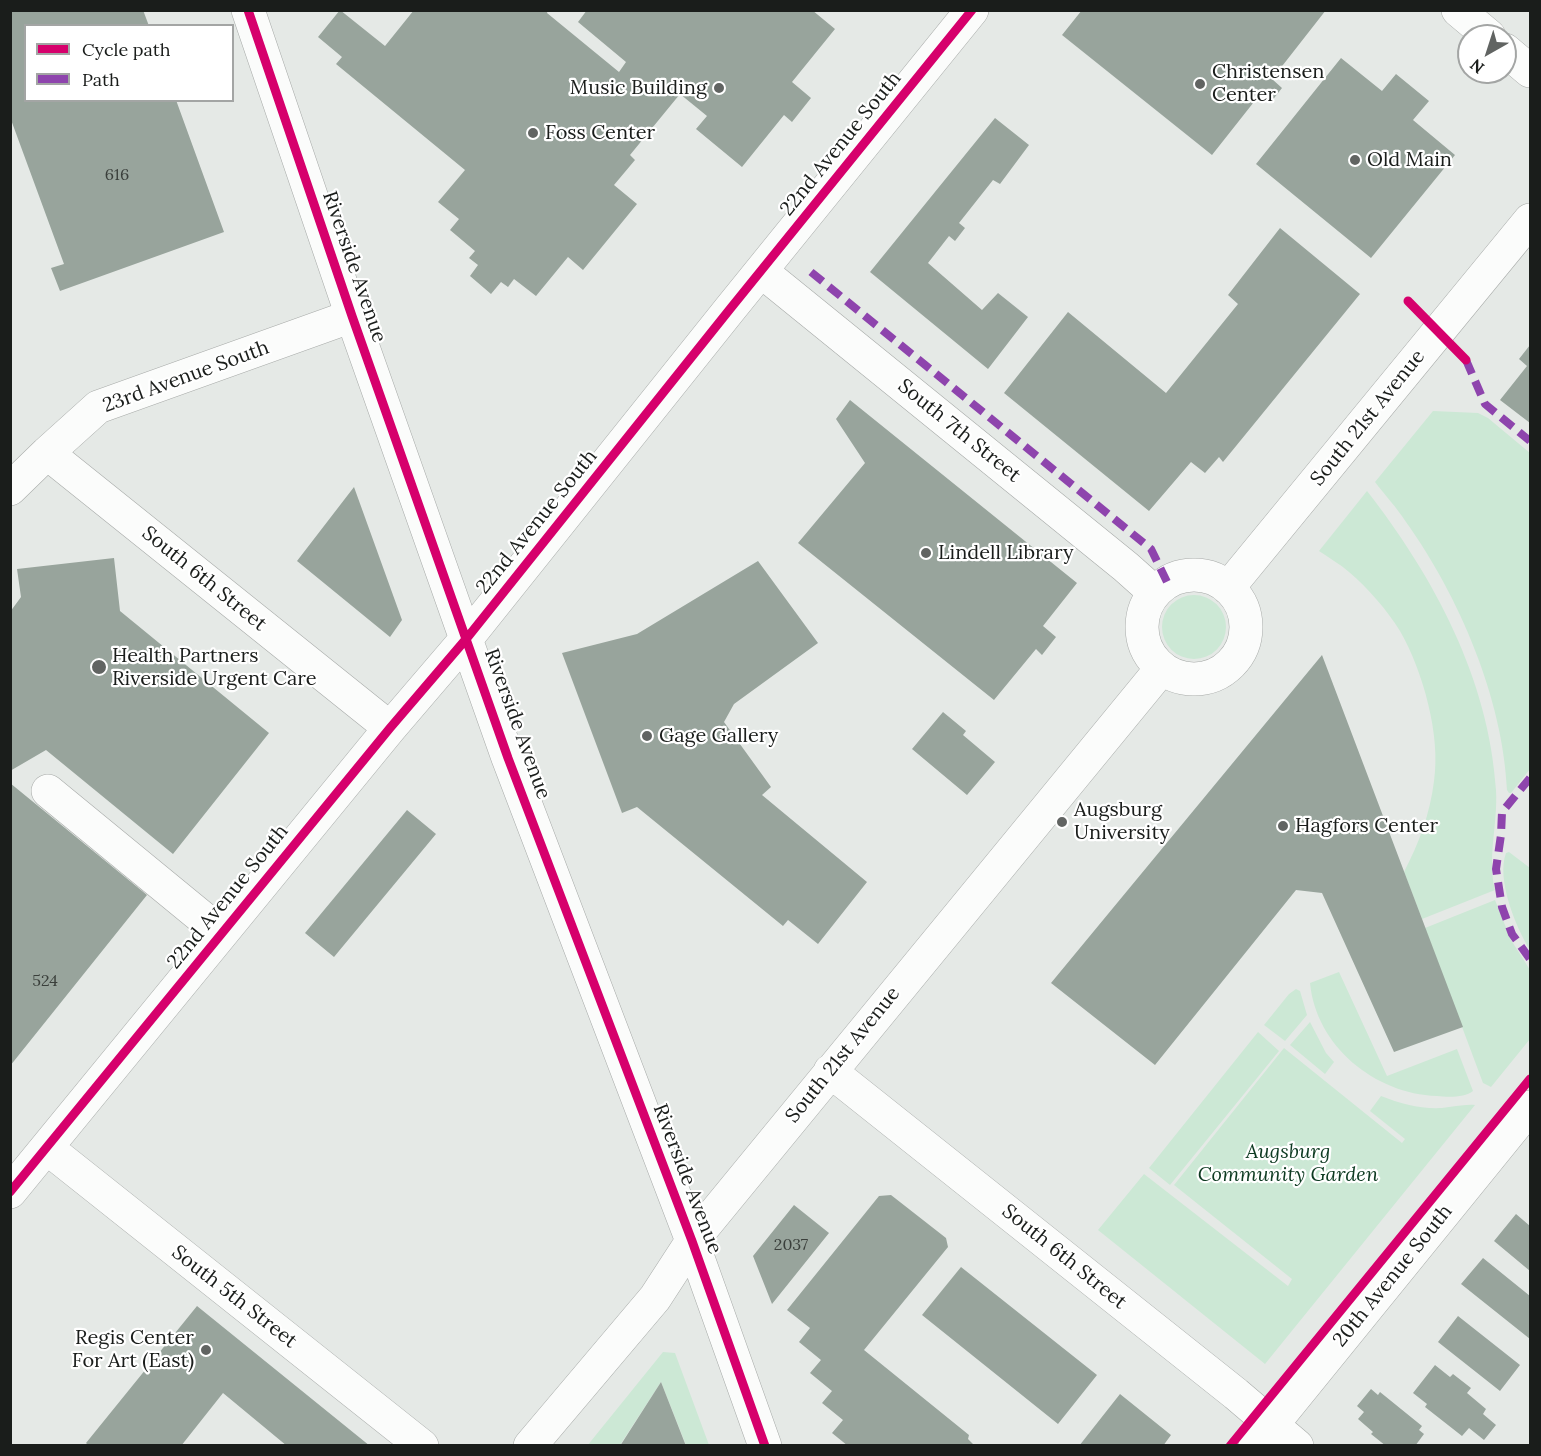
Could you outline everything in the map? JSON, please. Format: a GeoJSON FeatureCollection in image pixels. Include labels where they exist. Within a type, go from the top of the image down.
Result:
{"type":"FeatureCollection","features":[{"type":"Feature","properties":{"kind":"street","name":"Riverside Avenue"},"geometry":{"type":"LineString","coordinates":[[248,10],[352,316],[508,758],[692,1241],[765,1446]]}},
{"type":"Feature","properties":{"kind":"street","name":"22nd Avenue South"},"geometry":{"type":"LineString","coordinates":[[10,1192],[390,728],[467,638],[972,10]]}},
{"type":"Feature","properties":{"kind":"street"},"geometry":{"type":"LineString","coordinates":[[1458,10],[1475,24]]}},
{"type":"Feature","properties":{"kind":"street"},"geometry":{"type":"LineString","coordinates":[[1517,60],[1530,71]]}},
{"type":"Feature","properties":{"kind":"street","name":"South 21st Avenue"},"geometry":{"type":"LineString","coordinates":[[1228,588],[1530,220]]}},
{"type":"Feature","properties":{"kind":"street","name":"South 7th Street"},"geometry":{"type":"LineString","coordinates":[[761,271],[1154,592]]}},
{"type":"Feature","properties":{"kind":"street","name":"23rd Avenue South"},"geometry":{"type":"LineString","coordinates":[[10,489],[98,407],[352,316]]}},
{"type":"Feature","properties":{"kind":"street","name":"South 6th Street"},"geometry":{"type":"LineString","coordinates":[[46,453],[390,728]]}},
{"type":"Feature","properties":{"kind":"street"},"geometry":{"type":"LineString","coordinates":[[1191,575],[1215,579],[1228,588],[1240,602],[1246,619],[1245,636],[1239,653],[1228,666],[1213,676],[1195,679],[1178,676],[1162,668],[1150,655],[1143,640],[1142,623],[1145,607],[1154,592],[1167,582],[1191,575]]}},
{"type":"Feature","properties":{"kind":"street","name":"South 21st Avenue"},"geometry":{"type":"LineString","coordinates":[[530,1446],[655,1298],[692,1241],[1162,668]]}},
{"type":"Feature","properties":{"kind":"street"},"geometry":{"type":"LineString","coordinates":[[48,791],[221,933]]}},
{"type":"Feature","properties":{"kind":"street","name":"South 6th Street"},"geometry":{"type":"LineString","coordinates":[[830,1071],[1236,1394],[1263,1435],[1297,1446]]}},
{"type":"Feature","properties":{"kind":"street","name":"20th Avenue South"},"geometry":{"type":"LineString","coordinates":[[1263,1435],[1530,1107]]}},
{"type":"Feature","properties":{"kind":"street","name":"South 5th Street"},"geometry":{"type":"LineString","coordinates":[[46,1148],[422,1446]]}},
{"type":"Feature","properties":{"kind":"green space"},"geometry":{"type":"Polygon","coordinates":[[[1433,411],[1478,413],[1488,418],[1530,453],[1530,769],[1511,793],[1507,790],[1504,755],[1487,685],[1460,615],[1425,551],[1399,512],[1375,482],[1433,411]]]}},
{"type":"Feature","properties":{"kind":"green space"},"geometry":{"type":"Polygon","coordinates":[[[1367,491],[1414,558],[1454,631],[1470,669],[1491,749],[1496,790],[1492,853],[1495,890],[1422,919],[1404,872],[1423,828],[1434,781],[1435,744],[1423,684],[1400,631],[1383,607],[1349,572],[1319,551],[1367,491]]]}},
{"type":"Feature","properties":{"kind":"green space"},"geometry":{"type":"Polygon","coordinates":[[[1194,595],[1206,597],[1217,604],[1224,615],[1226,627],[1224,639],[1217,650],[1206,657],[1194,659],[1182,657],[1171,650],[1164,639],[1162,627],[1164,615],[1171,604],[1182,597],[1194,595]]]}},
{"type":"Feature","properties":{"kind":"green space"},"geometry":{"type":"Polygon","coordinates":[[[1509,852],[1530,868],[1530,950],[1519,929],[1506,889],[1504,864],[1506,853],[1509,852]]]}},
{"type":"Feature","properties":{"kind":"green space"},"geometry":{"type":"Polygon","coordinates":[[[1495,900],[1511,940],[1530,970],[1530,1039],[1491,1087],[1483,1083],[1425,928],[1495,900]]]}},
{"type":"Feature","properties":{"kind":"green space"},"geometry":{"type":"Polygon","coordinates":[[[1339,972],[1387,1076],[1457,1049],[1473,1091],[1451,1097],[1414,1093],[1371,1076],[1352,1062],[1336,1046],[1324,1027],[1315,1006],[1310,983],[1339,972]]]}},
{"type":"Feature","properties":{"kind":"green space"},"geometry":{"type":"Polygon","coordinates":[[[1296,989],[1300,991],[1307,1015],[1285,1041],[1264,1025],[1289,994],[1296,989]]]}},
{"type":"Feature","properties":{"kind":"green space"},"geometry":{"type":"Polygon","coordinates":[[[1310,1022],[1326,1053],[1334,1062],[1325,1074],[1290,1045],[1310,1022]]]}},
{"type":"Feature","properties":{"kind":"green space"},"geometry":{"type":"Polygon","coordinates":[[[1258,1032],[1279,1051],[1170,1185],[1149,1168],[1258,1032]]]}},
{"type":"Feature","properties":{"kind":"green space","name":"Augsburg Community Garden"},"geometry":{"type":"Polygon","coordinates":[[[1284,1048],[1402,1143],[1405,1139],[1370,1111],[1381,1096],[1403,1104],[1426,1108],[1475,1105],[1265,1364],[1098,1230],[1144,1174],[1288,1286],[1292,1279],[1174,1185],[1284,1048]]]}},
{"type":"Feature","properties":{"kind":"green space"},"geometry":{"type":"Polygon","coordinates":[[[663,1352],[675,1353],[709,1445],[686,1445],[661,1382],[620,1445],[587,1446],[663,1352]]]}},
{"type":"Feature","properties":{"kind":"building"},"geometry":{"type":"Polygon","coordinates":[[[10,10],[143,10],[148,24],[24,24],[24,102],[177,102],[224,232],[60,291],[51,268],[64,264],[10,117],[10,10]]]}},
{"type":"Feature","properties":{"kind":"building","name":"Foss Center"},"geometry":{"type":"Polygon","coordinates":[[[340,10],[385,46],[414,10],[548,10],[547,13],[619,72],[626,62],[578,22],[587,10],[812,10],[835,29],[792,82],[811,98],[792,122],[784,115],[742,167],[696,129],[707,116],[680,94],[630,155],[635,160],[614,185],[637,204],[583,270],[568,257],[536,296],[514,279],[508,287],[501,282],[491,294],[470,276],[478,265],[469,258],[475,251],[450,230],[459,219],[438,202],[465,170],[336,64],[342,57],[318,37],[340,10]]]}},
{"type":"Feature","properties":{"kind":"building","name":"Christensen Center"},"geometry":{"type":"Polygon","coordinates":[[[1082,10],[1326,10],[1272,79],[1282,88],[1271,102],[1261,93],[1212,155],[1062,35],[1082,10]]]}},
{"type":"Feature","properties":{"kind":"building","name":"Old Main"},"geometry":{"type":"Polygon","coordinates":[[[1341,58],[1382,91],[1396,74],[1429,101],[1413,120],[1455,155],[1371,258],[1256,164],[1341,58]]]}},
{"type":"Feature","properties":{"kind":"building"},"geometry":{"type":"Polygon","coordinates":[[[995,118],[1029,145],[1000,184],[993,180],[959,223],[965,228],[955,241],[949,236],[928,263],[982,310],[998,293],[1028,317],[988,369],[870,272],[995,118]]]}},
{"type":"Feature","properties":{"kind":"building"},"geometry":{"type":"Polygon","coordinates":[[[1280,228],[1360,294],[1223,462],[1219,457],[1205,473],[1191,462],[1149,511],[1004,393],[1068,312],[1166,393],[1238,304],[1228,295],[1280,228]]]}},
{"type":"Feature","properties":{"kind":"building"},"geometry":{"type":"Polygon","coordinates":[[[1530,345],[1530,423],[1500,400],[1527,366],[1519,359],[1530,345]]]}},
{"type":"Feature","properties":{"kind":"building","name":"Lindell Library"},"geometry":{"type":"Polygon","coordinates":[[[850,400],[1077,583],[1043,626],[1056,637],[1042,655],[1036,649],[994,700],[798,543],[865,463],[836,419],[850,400]]]}},
{"type":"Feature","properties":{"kind":"building"},"geometry":{"type":"Polygon","coordinates":[[[354,487],[402,620],[390,637],[297,561],[354,487]]]}},
{"type":"Feature","properties":{"kind":"building","name":"Health Partners Riverside Urgent Care"},"geometry":{"type":"Polygon","coordinates":[[[114,558],[120,611],[269,733],[173,854],[46,750],[10,771],[10,612],[21,597],[17,569],[114,558]]]}},
{"type":"Feature","properties":{"kind":"building"},"geometry":{"type":"Polygon","coordinates":[[[758,561],[818,643],[734,704],[724,722],[771,787],[762,795],[867,882],[818,944],[788,920],[783,926],[637,807],[622,813],[562,653],[637,634],[758,561]]]}},
{"type":"Feature","properties":{"kind":"building","name":"Hagfors Center"},"geometry":{"type":"Polygon","coordinates":[[[1322,655],[1463,1027],[1394,1052],[1322,893],[1296,890],[1155,1065],[1051,983],[1322,655]]]}},
{"type":"Feature","properties":{"kind":"building"},"geometry":{"type":"Polygon","coordinates":[[[943,712],[966,731],[963,735],[995,762],[967,795],[912,749],[943,712]]]}},
{"type":"Feature","properties":{"kind":"building"},"geometry":{"type":"Polygon","coordinates":[[[10,783],[147,895],[10,1066],[10,783]]]}},
{"type":"Feature","properties":{"kind":"building"},"geometry":{"type":"Polygon","coordinates":[[[407,810],[436,834],[334,957],[305,933],[407,810]]]}},
{"type":"Feature","properties":{"kind":"building"},"geometry":{"type":"Polygon","coordinates":[[[891,1195],[946,1238],[948,1247],[864,1350],[969,1435],[968,1439],[975,1446],[848,1446],[832,1433],[843,1420],[822,1403],[832,1391],[810,1373],[821,1360],[799,1342],[810,1328],[787,1310],[879,1196],[891,1195]]]}},
{"type":"Feature","properties":{"kind":"building"},"geometry":{"type":"Polygon","coordinates":[[[794,1205],[829,1233],[772,1304],[753,1256],[794,1205]]]}},
{"type":"Feature","properties":{"kind":"building"},"geometry":{"type":"Polygon","coordinates":[[[1516,1214],[1530,1226],[1530,1271],[1494,1241],[1516,1214]]]}},
{"type":"Feature","properties":{"kind":"building"},"geometry":{"type":"Polygon","coordinates":[[[1483,1258],[1530,1296],[1530,1339],[1461,1284],[1483,1258]]]}},
{"type":"Feature","properties":{"kind":"building"},"geometry":{"type":"Polygon","coordinates":[[[961,1267],[1097,1375],[1058,1424],[922,1315],[961,1267]]]}},
{"type":"Feature","properties":{"kind":"building","name":"Regis Center For Art (East)"},"geometry":{"type":"Polygon","coordinates":[[[197,1306],[370,1446],[287,1446],[223,1393],[181,1446],[89,1446],[86,1443],[197,1306]]]}},
{"type":"Feature","properties":{"kind":"building"},"geometry":{"type":"Polygon","coordinates":[[[1458,1316],[1520,1365],[1500,1391],[1438,1342],[1458,1316]]]}},
{"type":"Feature","properties":{"kind":"building"},"geometry":{"type":"Polygon","coordinates":[[[1435,1365],[1450,1377],[1453,1374],[1471,1388],[1467,1393],[1486,1409],[1483,1414],[1496,1425],[1484,1440],[1469,1428],[1462,1436],[1425,1407],[1427,1404],[1413,1393],[1435,1365]]]}},
{"type":"Feature","properties":{"kind":"building"},"geometry":{"type":"Polygon","coordinates":[[[661,1382],[686,1446],[620,1446],[661,1382]]]}},
{"type":"Feature","properties":{"kind":"building"},"geometry":{"type":"Polygon","coordinates":[[[1371,1389],[1378,1395],[1380,1392],[1422,1426],[1419,1430],[1424,1434],[1415,1446],[1386,1446],[1358,1419],[1364,1412],[1357,1406],[1371,1389]]]}},
{"type":"Feature","properties":{"kind":"building"},"geometry":{"type":"Polygon","coordinates":[[[1120,1394],[1171,1435],[1163,1446],[1079,1446],[1120,1394]]]}},
{"type":"Feature","properties":{"kind":"marked path"},"geometry":{"type":"LineString","coordinates":[[811,272],[1151,549],[1167,582]]}},
{"type":"Feature","properties":{"kind":"marked path"},"geometry":{"type":"LineString","coordinates":[[1466,360],[1485,404],[1530,441]]}},
{"type":"Feature","properties":{"kind":"marked path"},"geometry":{"type":"LineString","coordinates":[[1530,778],[1502,812],[1496,869],[1502,907],[1512,934],[1530,959]]}},
{"type":"Feature","properties":{"kind":"cycle path"},"geometry":{"type":"LineString","coordinates":[[248,10],[352,316],[508,758],[692,1241],[765,1446]]}},
{"type":"Feature","properties":{"kind":"cycle path"},"geometry":{"type":"LineString","coordinates":[[10,1192],[390,728],[467,638],[972,10]]}},
{"type":"Feature","properties":{"kind":"cycle path"},"geometry":{"type":"LineString","coordinates":[[1408,301],[1466,360]]}},
{"type":"Feature","properties":{"kind":"cycle path"},"geometry":{"type":"LineString","coordinates":[[1230,1446],[1530,1079]]}},
{"type":"Feature","properties":{"kind":"place","name":"Christensen Center"},"geometry":{"type":"Point","coordinates":[1200,84]}},
{"type":"Feature","properties":{"kind":"place","name":"Music Building"},"geometry":{"type":"Point","coordinates":[719,88]}},
{"type":"Feature","properties":{"kind":"place","name":"Foss Center"},"geometry":{"type":"Point","coordinates":[533,133]}},
{"type":"Feature","properties":{"kind":"place","name":"Old Main"},"geometry":{"type":"Point","coordinates":[1355,160]}},
{"type":"Feature","properties":{"kind":"place","name":"Lindell Library"},"geometry":{"type":"Point","coordinates":[926,553]}},
{"type":"Feature","properties":{"kind":"place","name":"Health Partners Riverside Urgent Care"},"geometry":{"type":"Point","coordinates":[99,667]}},
{"type":"Feature","properties":{"kind":"place","name":"Gage Gallery"},"geometry":{"type":"Point","coordinates":[647,736]}},
{"type":"Feature","properties":{"kind":"place","name":"Augsburg University"},"geometry":{"type":"Point","coordinates":[1062,822]}},
{"type":"Feature","properties":{"kind":"place","name":"Hagfors Center"},"geometry":{"type":"Point","coordinates":[1283,826]}},
{"type":"Feature","properties":{"kind":"place","name":"Regis Center For Art (East)"},"geometry":{"type":"Point","coordinates":[206,1350]}}]}
